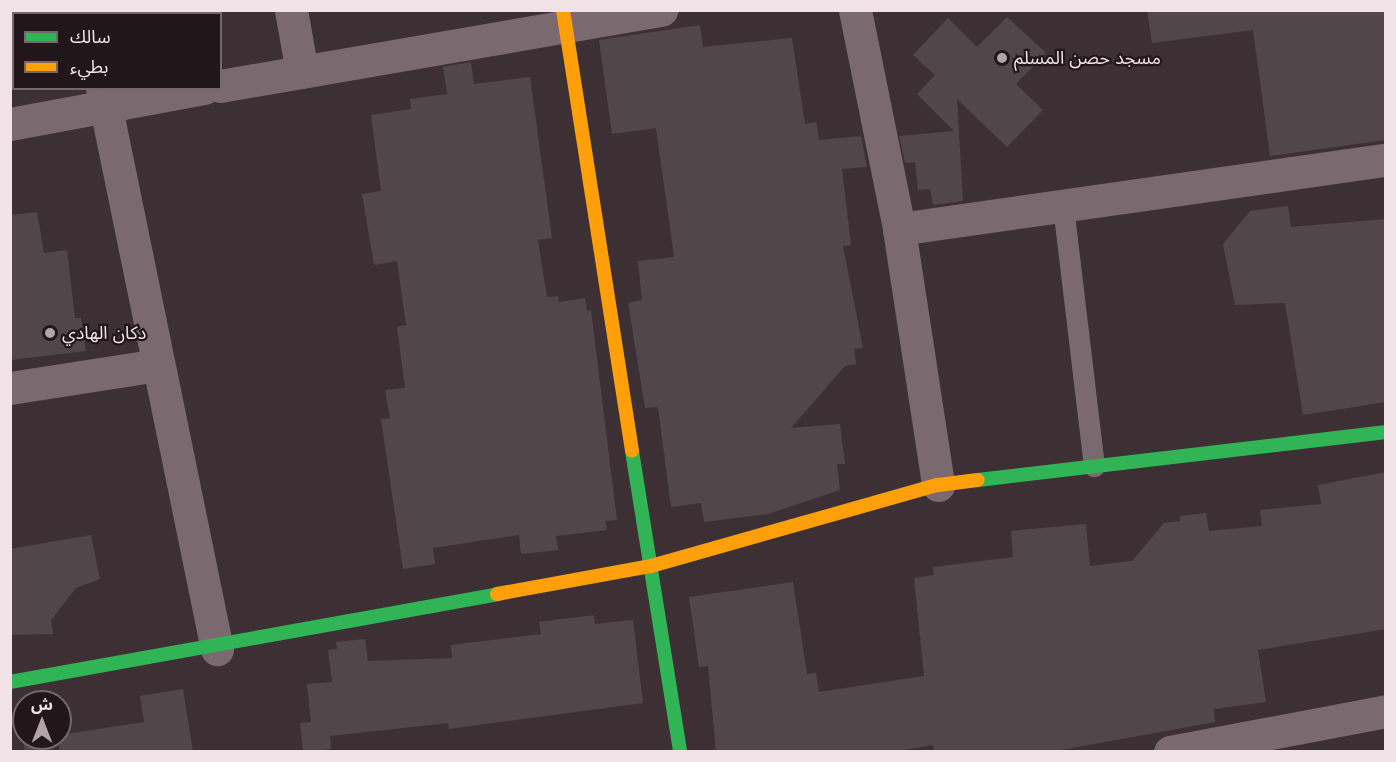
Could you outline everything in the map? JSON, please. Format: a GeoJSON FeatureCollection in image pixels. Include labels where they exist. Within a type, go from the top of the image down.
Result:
{"type":"FeatureCollection","features":[{"type":"Feature","properties":{"kind":"street"},"geometry":{"type":"LineString","coordinates":[[291,10],[302,72]]}},
{"type":"Feature","properties":{"kind":"street"},"geometry":{"type":"LineString","coordinates":[[222,86],[302,72],[565,19],[662,10]]}},
{"type":"Feature","properties":{"kind":"street"},"geometry":{"type":"LineString","coordinates":[[855,10],[899,229],[938,485]]}},
{"type":"Feature","properties":{"kind":"street"},"geometry":{"type":"LineString","coordinates":[[565,19],[680,752]]}},
{"type":"Feature","properties":{"kind":"street"},"geometry":{"type":"LineString","coordinates":[[10,124],[104,97],[182,90]]}},
{"type":"Feature","properties":{"kind":"street"},"geometry":{"type":"LineString","coordinates":[[104,97],[217,649]]}},
{"type":"Feature","properties":{"kind":"street"},"geometry":{"type":"LineString","coordinates":[[899,229],[1386,160]]}},
{"type":"Feature","properties":{"kind":"street"},"geometry":{"type":"LineString","coordinates":[[10,388],[158,365]]}},
{"type":"Feature","properties":{"kind":"street"},"geometry":{"type":"LineString","coordinates":[[10,682],[217,649],[651,566],[938,485],[1386,432]]}},
{"type":"Feature","properties":{"kind":"street"},"geometry":{"type":"LineString","coordinates":[[1190,750],[1386,711]]}},
{"type":"Feature","properties":{"kind":"lane"},"geometry":{"type":"LineString","coordinates":[[1063,206],[1094,466]]}},
{"type":"Feature","properties":{"kind":"building"},"geometry":{"type":"Polygon","coordinates":[[[1147,10],[1386,10],[1386,140],[1270,156],[1253,30],[1152,43],[1147,10]]]}},
{"type":"Feature","properties":{"kind":"building"},"geometry":{"type":"Polygon","coordinates":[[[1007,17],[1046,53],[1016,84],[1043,110],[1007,147],[957,99],[963,201],[933,205],[930,189],[918,190],[915,162],[905,163],[899,136],[954,131],[917,94],[935,75],[913,55],[948,18],[977,47],[1007,17]]]}},
{"type":"Feature","properties":{"kind":"building"},"geometry":{"type":"Polygon","coordinates":[[[700,25],[703,47],[792,38],[805,124],[816,122],[819,140],[861,136],[867,167],[842,169],[851,245],[843,246],[863,348],[854,349],[856,364],[845,366],[791,428],[840,424],[845,464],[837,464],[840,490],[768,514],[704,522],[701,503],[671,507],[658,407],[645,408],[628,303],[642,300],[638,261],[674,257],[656,128],[612,134],[599,40],[700,25]]]}},
{"type":"Feature","properties":{"kind":"building"},"geometry":{"type":"Polygon","coordinates":[[[471,62],[474,84],[530,77],[552,238],[538,240],[547,297],[558,296],[559,302],[585,298],[587,311],[591,310],[617,520],[605,521],[607,530],[556,536],[558,550],[521,554],[519,535],[433,548],[435,564],[403,569],[381,419],[390,418],[385,390],[405,388],[397,327],[406,325],[397,261],[374,265],[362,194],[381,191],[371,115],[411,109],[410,99],[447,94],[443,67],[471,62]]]}},
{"type":"Feature","properties":{"kind":"building"},"geometry":{"type":"Polygon","coordinates":[[[1288,206],[1291,227],[1386,219],[1386,402],[1303,415],[1285,303],[1235,305],[1223,244],[1250,211],[1288,206]]]}},
{"type":"Feature","properties":{"kind":"building"},"geometry":{"type":"Polygon","coordinates":[[[37,212],[44,253],[67,250],[75,318],[81,318],[86,351],[10,360],[10,215],[37,212]]]}},
{"type":"Feature","properties":{"kind":"building"},"geometry":{"type":"Polygon","coordinates":[[[1386,472],[1386,629],[1258,650],[1266,702],[1214,709],[1215,722],[1050,752],[934,752],[933,745],[893,752],[716,752],[708,666],[699,667],[689,597],[793,582],[807,674],[816,673],[819,692],[924,676],[914,578],[934,575],[933,567],[1013,557],[1011,531],[1086,524],[1090,566],[1132,561],[1164,523],[1180,521],[1180,516],[1206,513],[1209,531],[1262,526],[1260,510],[1321,504],[1318,485],[1386,472]]]}},
{"type":"Feature","properties":{"kind":"building"},"geometry":{"type":"Polygon","coordinates":[[[91,535],[100,579],[76,588],[51,620],[53,634],[10,635],[10,549],[91,535]]]}},
{"type":"Feature","properties":{"kind":"building"},"geometry":{"type":"Polygon","coordinates":[[[594,615],[595,624],[633,620],[643,703],[449,729],[448,723],[330,736],[331,749],[303,752],[300,723],[311,722],[307,684],[332,682],[328,650],[337,649],[336,642],[365,639],[368,661],[452,658],[451,645],[541,634],[539,622],[594,615]]]}},
{"type":"Feature","properties":{"kind":"building"},"geometry":{"type":"Polygon","coordinates":[[[183,689],[193,752],[59,752],[59,750],[72,750],[72,733],[144,722],[140,696],[183,689]]]}},
{"type":"Feature","properties":{"kind":"traffic: fast"},"geometry":{"type":"LineString","coordinates":[[978,480],[1386,432]]}},
{"type":"Feature","properties":{"kind":"traffic: fast"},"geometry":{"type":"LineString","coordinates":[[632,451],[680,752]]}},
{"type":"Feature","properties":{"kind":"traffic: fast"},"geometry":{"type":"LineString","coordinates":[[10,682],[497,594]]}},
{"type":"Feature","properties":{"kind":"traffic: slow"},"geometry":{"type":"LineString","coordinates":[[563,10],[632,451]]}},
{"type":"Feature","properties":{"kind":"traffic: slow"},"geometry":{"type":"LineString","coordinates":[[497,594],[651,566],[938,485],[978,480]]}},
{"type":"Feature","properties":{"kind":"place","name":"مسجد حصن المسلم"},"geometry":{"type":"Point","coordinates":[1002,58]}},
{"type":"Feature","properties":{"kind":"place","name":"دكان الهادي"},"geometry":{"type":"Point","coordinates":[50,333]}}]}
